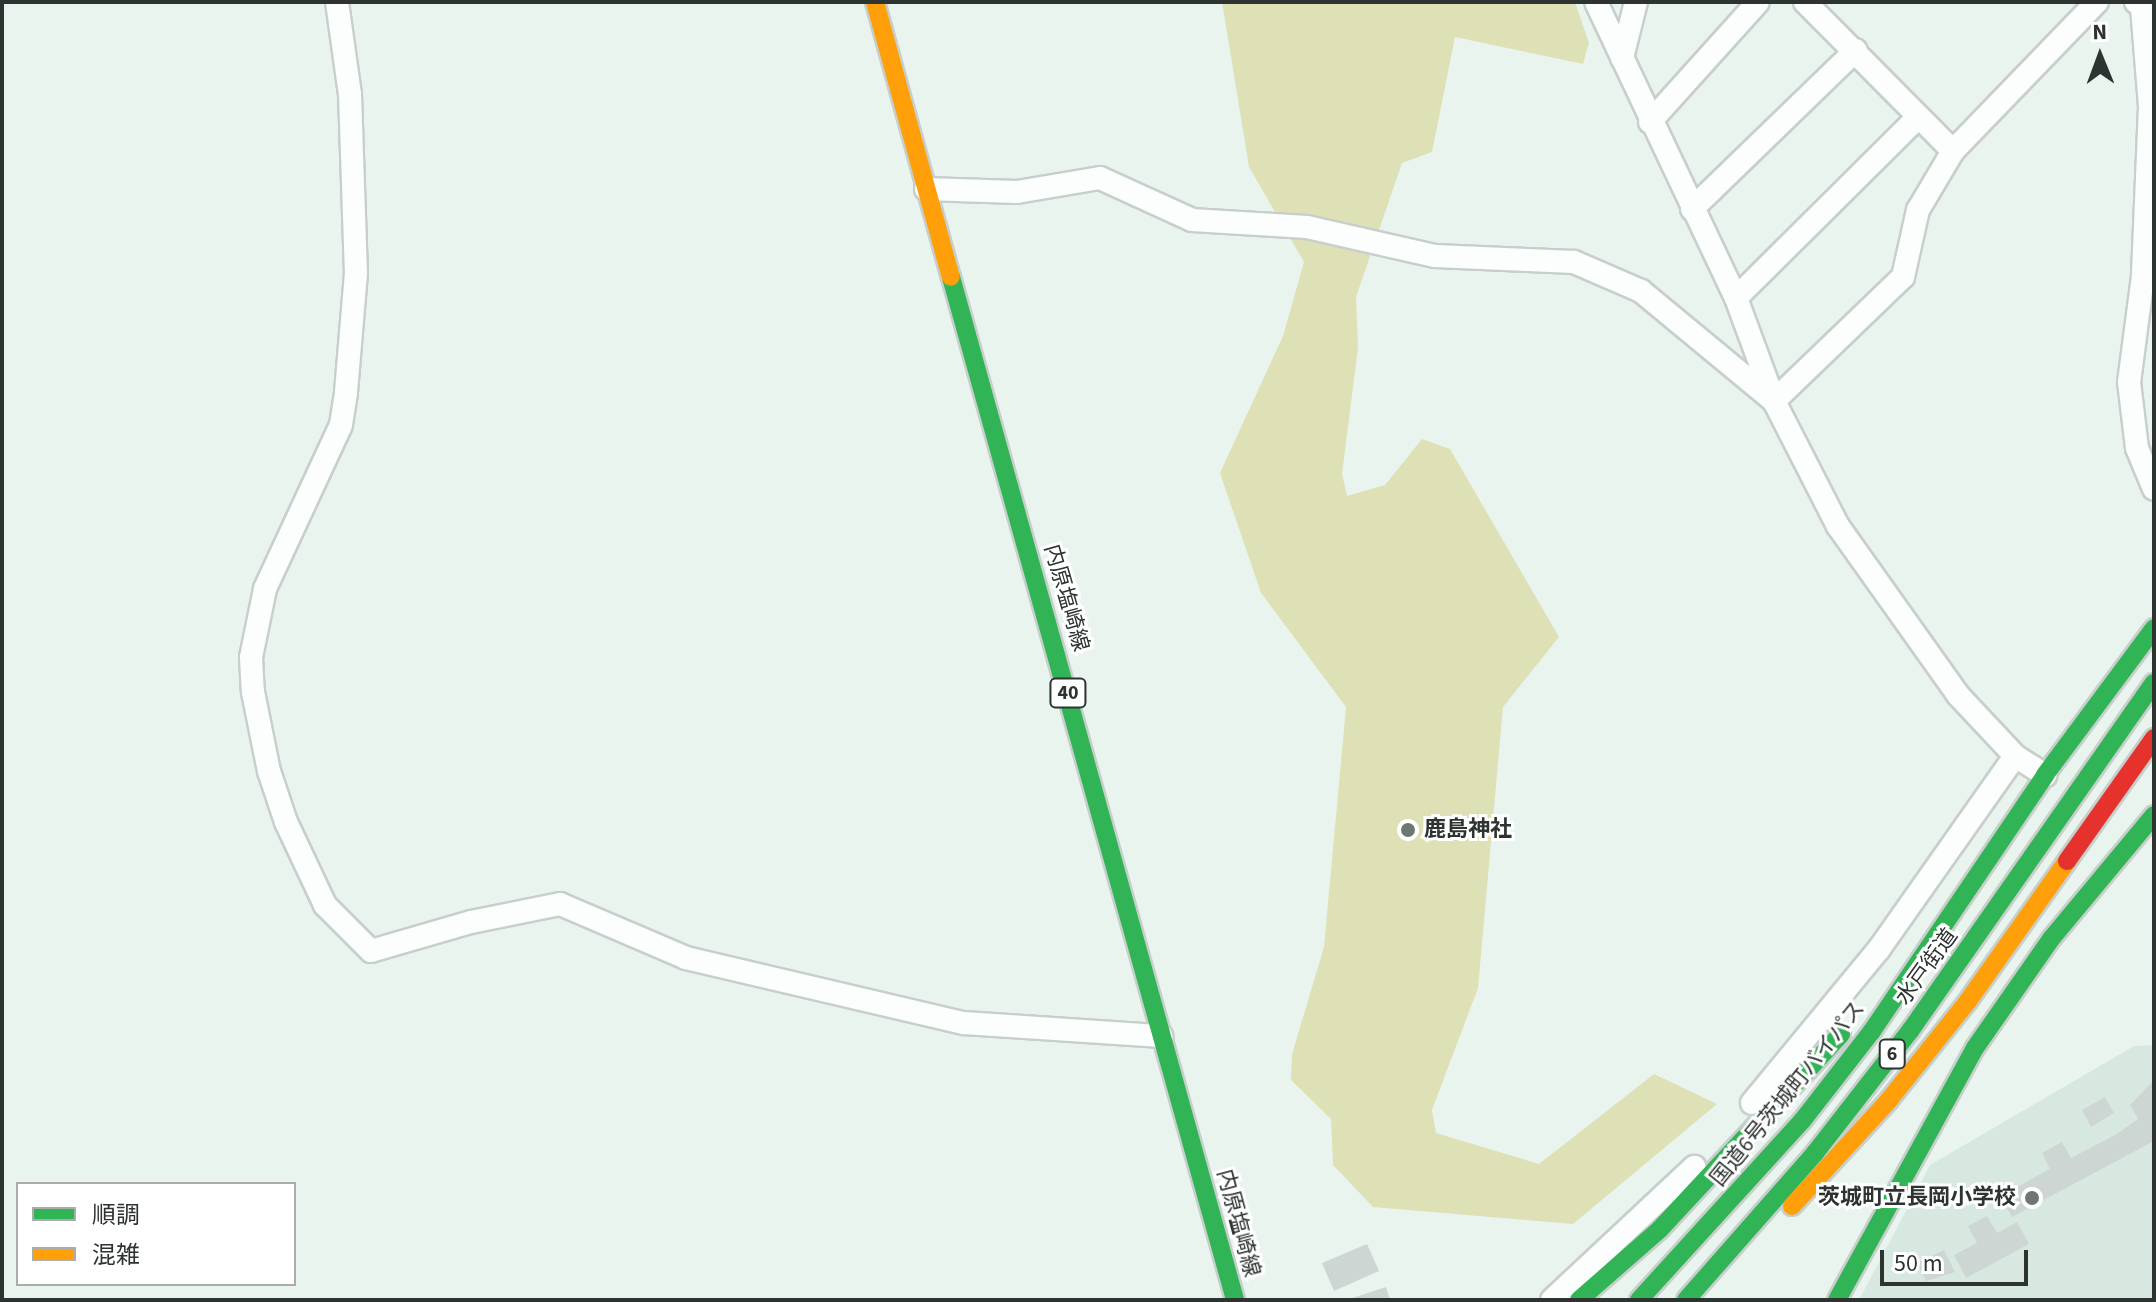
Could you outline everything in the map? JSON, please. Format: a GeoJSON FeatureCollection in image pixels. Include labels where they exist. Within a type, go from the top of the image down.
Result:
{"type":"FeatureCollection","features":[{"type":"Feature","properties":{"kind":"main road","name":"内原塩崎線"},"geometry":{"type":"LineString","coordinates":[[875,2],[1235,1300]]}},
{"type":"Feature","properties":{"kind":"main road","name":"水戸街道"},"geometry":{"type":"LineString","coordinates":[[1960,907],[2045,775],[2154,628]]}},
{"type":"Feature","properties":{"kind":"main road","name":"水戸街道"},"geometry":{"type":"LineString","coordinates":[[1686,1300],[1815,1153],[1910,1031],[2154,683]]}},
{"type":"Feature","properties":{"kind":"main road"},"geometry":{"type":"LineString","coordinates":[[1696,1300],[1767,1232],[1889,1100],[1968,1001],[2154,738]]}},
{"type":"Feature","properties":{"kind":"main road"},"geometry":{"type":"LineString","coordinates":[[2139,794],[2154,769]]}},
{"type":"Feature","properties":{"kind":"main road"},"geometry":{"type":"LineString","coordinates":[[2051,939],[2154,815]]}},
{"type":"Feature","properties":{"kind":"main road"},"geometry":{"type":"LineString","coordinates":[[1837,1300],[1951,1087],[2051,939],[2124,818]]}},
{"type":"Feature","properties":{"kind":"main road"},"geometry":{"type":"LineString","coordinates":[[1579,1300],[1690,1199],[1960,907]]}},
{"type":"Feature","properties":{"kind":"main road","name":"国道6号茨城町バイパス"},"geometry":{"type":"LineString","coordinates":[[1639,1300],[1802,1121],[1960,907]]}},
{"type":"Feature","properties":{"kind":"street"},"geometry":{"type":"LineString","coordinates":[[337,2],[350,94],[356,273],[346,393],[341,425],[265,589],[251,657],[253,692],[269,771],[286,822],[325,905],[371,951],[471,922],[560,904],[648,945],[711,966],[964,1023],[1162,1036]]}},
{"type":"Feature","properties":{"kind":"street"},"geometry":{"type":"LineString","coordinates":[[1596,2],[1650,122],[1736,298],[1774,401],[1838,526],[1897,614],[1958,695],[2015,756],[2045,775]]}},
{"type":"Feature","properties":{"kind":"street"},"geometry":{"type":"LineString","coordinates":[[1622,58],[1636,2]]}},
{"type":"Feature","properties":{"kind":"street"},"geometry":{"type":"LineString","coordinates":[[1650,122],[1758,2]]}},
{"type":"Feature","properties":{"kind":"street"},"geometry":{"type":"LineString","coordinates":[[1805,2],[1953,151]]}},
{"type":"Feature","properties":{"kind":"street"},"geometry":{"type":"LineString","coordinates":[[2136,2],[2142,7],[2150,106],[2143,276],[2129,382],[2137,448],[2154,489]]}},
{"type":"Feature","properties":{"kind":"street"},"geometry":{"type":"LineString","coordinates":[[1774,401],[1903,277],[1918,210],[1953,151],[2090,4]]}},
{"type":"Feature","properties":{"kind":"street"},"geometry":{"type":"LineString","coordinates":[[1692,209],[1856,50]]}},
{"type":"Feature","properties":{"kind":"street"},"geometry":{"type":"LineString","coordinates":[[1736,298],[1918,117]]}},
{"type":"Feature","properties":{"kind":"street"},"geometry":{"type":"LineString","coordinates":[[926,189],[1017,192],[1100,178],[1192,220],[1307,227],[1435,256],[1574,262],[1641,291],[1774,401]]}},
{"type":"Feature","properties":{"kind":"street"},"geometry":{"type":"LineString","coordinates":[[1552,1300],[1696,1164],[1801,1046],[1879,949],[2015,756]]}},
{"type":"Feature","properties":{"kind":"shaded area","name":"茨城町立長岡小学校"},"geometry":{"type":"Polygon","coordinates":[[[2154,1045],[2154,1300],[1859,1300],[1930,1165],[2134,1046],[2154,1045]]]}},
{"type":"Feature","properties":{"kind":"green space"},"geometry":{"type":"Polygon","coordinates":[[[1222,2],[1575,2],[1589,43],[1583,64],[1455,37],[1432,152],[1402,163],[1356,297],[1358,348],[1342,474],[1347,496],[1385,485],[1422,439],[1450,449],[1559,637],[1503,707],[1478,988],[1432,1110],[1436,1133],[1539,1164],[1654,1074],[1717,1104],[1573,1224],[1373,1207],[1333,1165],[1331,1119],[1291,1080],[1292,1054],[1324,947],[1346,707],[1261,593],[1220,473],[1283,336],[1304,262],[1249,167],[1222,2]]]}},
{"type":"Feature","properties":{"kind":"building"},"geometry":{"type":"Polygon","coordinates":[[[2154,1080],[2154,1141],[2012,1217],[2000,1196],[2050,1169],[2042,1153],[2062,1142],[2071,1158],[2117,1134],[2138,1119],[2130,1105],[2154,1080]]]}},
{"type":"Feature","properties":{"kind":"building"},"geometry":{"type":"Polygon","coordinates":[[[2105,1097],[2114,1113],[2091,1127],[2082,1110],[2105,1097]]]}},
{"type":"Feature","properties":{"kind":"building"},"geometry":{"type":"Polygon","coordinates":[[[1987,1216],[1997,1233],[2017,1222],[2029,1244],[1966,1278],[1954,1255],[1977,1243],[1968,1226],[1987,1216]]]}},
{"type":"Feature","properties":{"kind":"building"},"geometry":{"type":"Polygon","coordinates":[[[1367,1244],[1379,1271],[1334,1291],[1322,1263],[1367,1244]]]}},
{"type":"Feature","properties":{"kind":"building"},"geometry":{"type":"Polygon","coordinates":[[[1944,1250],[1955,1272],[1926,1281],[1917,1263],[1944,1250]]]}},
{"type":"Feature","properties":{"kind":"building"},"geometry":{"type":"Polygon","coordinates":[[[1386,1287],[1390,1300],[1349,1300],[1349,1299],[1386,1287]]]}},
{"type":"Feature","properties":{"kind":"traffic: fast"},"geometry":{"type":"LineString","coordinates":[[951,277],[1235,1300]]}},
{"type":"Feature","properties":{"kind":"traffic: fast"},"geometry":{"type":"LineString","coordinates":[[1639,1300],[1802,1121],[1872,1031],[2045,775],[2154,628]]}},
{"type":"Feature","properties":{"kind":"traffic: fast"},"geometry":{"type":"LineString","coordinates":[[1686,1300],[1815,1153],[1910,1031],[2154,683]]}},
{"type":"Feature","properties":{"kind":"traffic: fast"},"geometry":{"type":"LineString","coordinates":[[1837,1300],[1975,1048],[2051,939],[2154,815]]}},
{"type":"Feature","properties":{"kind":"traffic: fast"},"geometry":{"type":"LineString","coordinates":[[1579,1300],[1660,1229],[1841,1034]]}},
{"type":"Feature","properties":{"kind":"traffic: slow"},"geometry":{"type":"LineString","coordinates":[[875,2],[951,277]]}},
{"type":"Feature","properties":{"kind":"traffic: slow"},"geometry":{"type":"LineString","coordinates":[[1792,1206],[1889,1100],[1968,1001],[2067,861]]}},
{"type":"Feature","properties":{"kind":"traffic: jam"},"geometry":{"type":"LineString","coordinates":[[2067,861],[2154,738]]}},
{"type":"Feature","properties":{"kind":"place","name":"鹿島神社"},"geometry":{"type":"Point","coordinates":[1408,830]}},
{"type":"Feature","properties":{"kind":"place","name":"茨城町立長岡小学校"},"geometry":{"type":"Point","coordinates":[2032,1198]}}]}
